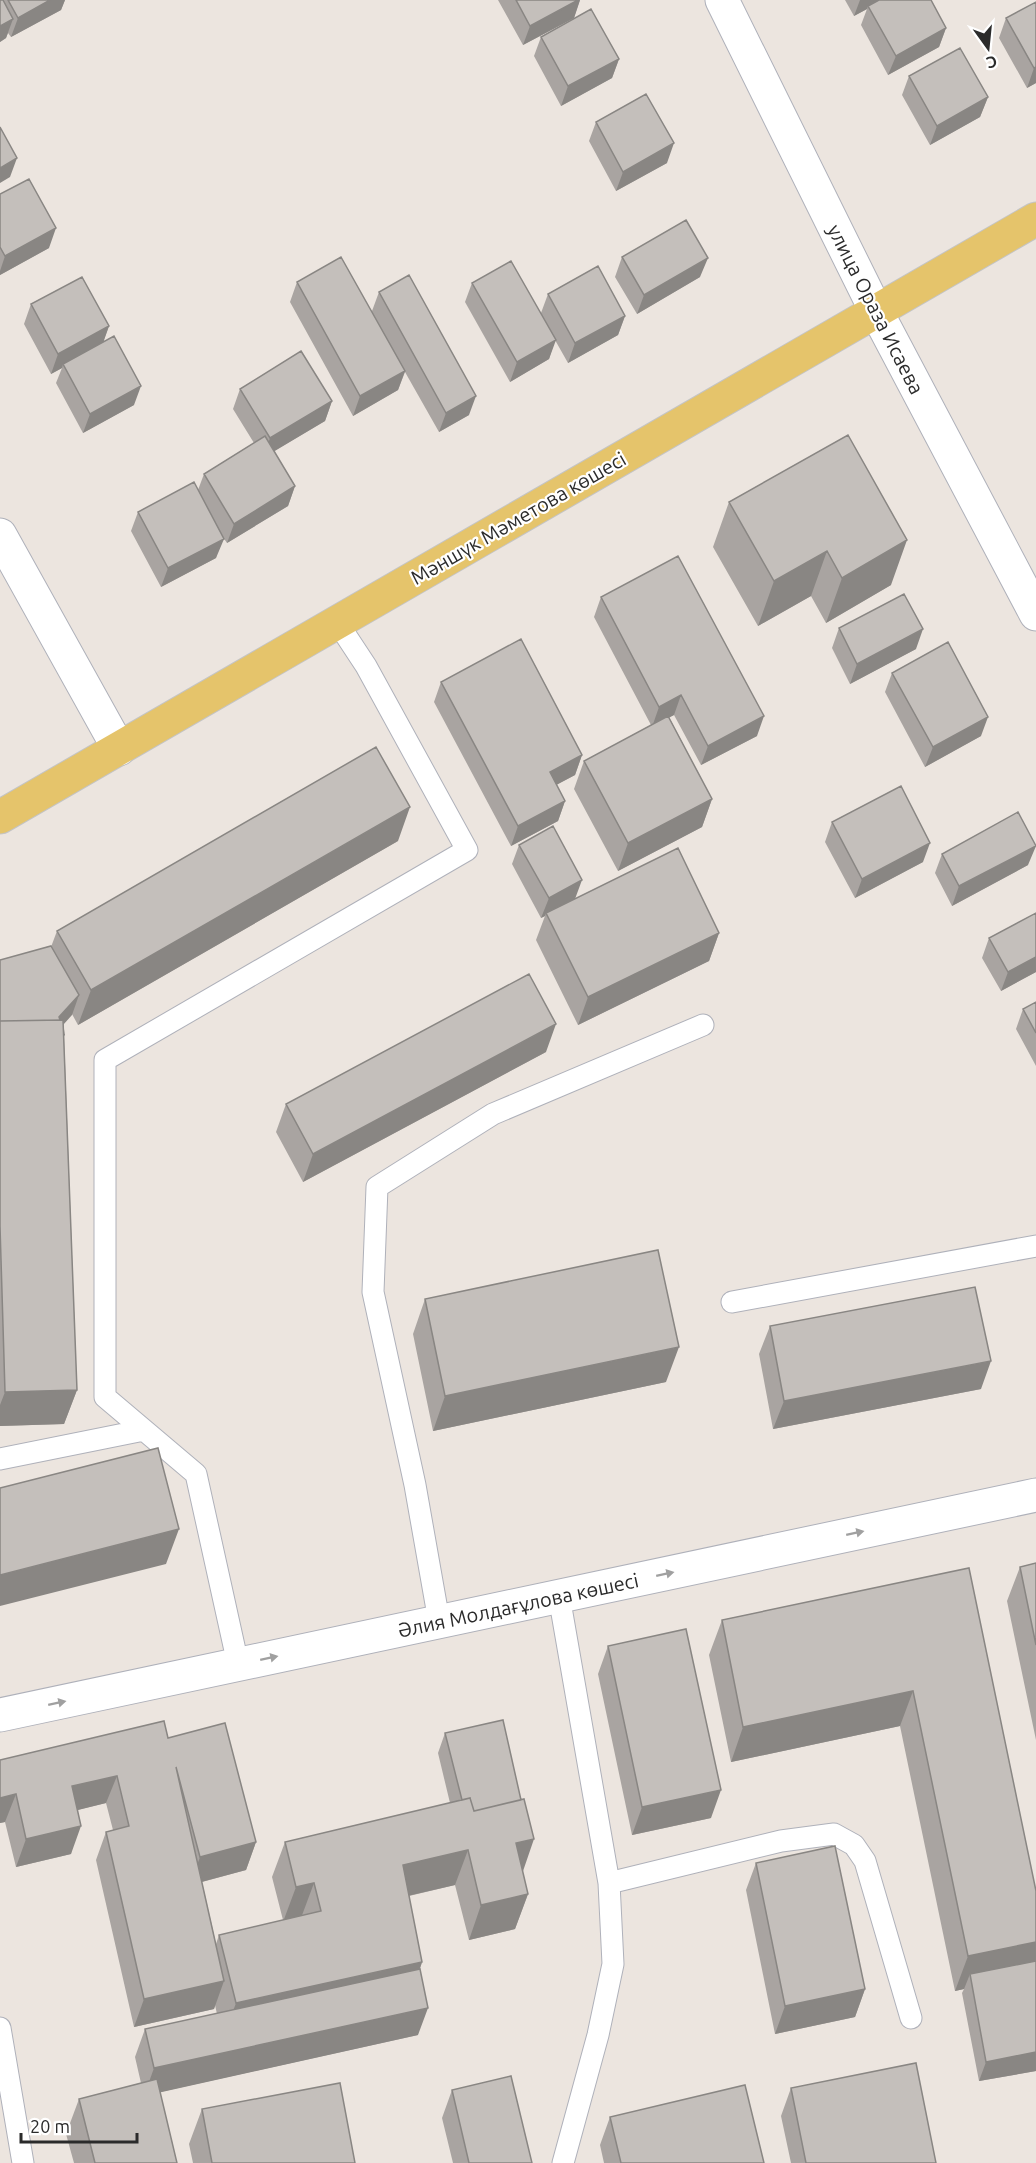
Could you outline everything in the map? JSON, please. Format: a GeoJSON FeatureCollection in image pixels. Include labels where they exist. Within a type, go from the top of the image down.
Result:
{"type":"FeatureCollection","features":[{"type":"Feature","properties":{"kind":"main road","name":"улица Ораза Исаева"},"geometry":{"type":"LineString","coordinates":[[722,0],[876,311],[1036,614]]}},
{"type":"Feature","properties":{"kind":"main road","name":"Мәншүк Мәметова көшесі"},"geometry":{"type":"LineString","coordinates":[[0,818],[1036,219]]}},
{"type":"Feature","properties":{"kind":"main road"},"geometry":{"type":"LineString","coordinates":[[0,535],[119,749]]}},
{"type":"Feature","properties":{"kind":"main road","name":"Әлия Молдағұлова көшесі"},"geometry":{"type":"LineString","coordinates":[[0,1715],[1036,1495]]}},
{"type":"Feature","properties":{"kind":"lane"},"geometry":{"type":"LineString","coordinates":[[238,1664],[196,1474],[105,1397],[105,1060],[467,849],[366,666],[338,622]]}},
{"type":"Feature","properties":{"kind":"lane"},"geometry":{"type":"LineString","coordinates":[[439,1622],[415,1485],[373,1292],[377,1187],[493,1114],[703,1025]]}},
{"type":"Feature","properties":{"kind":"lane"},"geometry":{"type":"LineString","coordinates":[[732,1302],[1036,1246]]}},
{"type":"Feature","properties":{"kind":"lane"},"geometry":{"type":"LineString","coordinates":[[0,1459],[144,1430]]}},
{"type":"Feature","properties":{"kind":"lane"},"geometry":{"type":"LineString","coordinates":[[559,1596],[609,1883],[613,1964],[598,2036],[563,2163]]}},
{"type":"Feature","properties":{"kind":"lane"},"geometry":{"type":"LineString","coordinates":[[609,1883],[782,1841],[834,1834],[854,1845],[866,1861],[911,2018]]}},
{"type":"Feature","properties":{"kind":"lane"},"geometry":{"type":"LineString","coordinates":[[0,2028],[23,2163]]}},
{"type":"Feature","properties":{"kind":"building"},"geometry":{"type":"Polygon","coordinates":[[[0,0],[3,0],[13,19],[0,26],[0,0]]]}},
{"type":"Feature","properties":{"kind":"building"},"geometry":{"type":"Polygon","coordinates":[[[8,0],[50,0],[18,18],[8,0]]]}},
{"type":"Feature","properties":{"kind":"building"},"geometry":{"type":"Polygon","coordinates":[[[516,0],[578,0],[530,26],[516,0]]]}},
{"type":"Feature","properties":{"kind":"building"},"geometry":{"type":"Polygon","coordinates":[[[879,0],[931,0],[946,28],[896,56],[868,6],[879,0]]]}},
{"type":"Feature","properties":{"kind":"building"},"geometry":{"type":"Polygon","coordinates":[[[1036,2],[1036,67],[1034,68],[1006,18],[1036,2]]]}},
{"type":"Feature","properties":{"kind":"building"},"geometry":{"type":"Polygon","coordinates":[[[591,9],[619,59],[568,86],[541,37],[591,9]]]}},
{"type":"Feature","properties":{"kind":"building"},"geometry":{"type":"Polygon","coordinates":[[[960,48],[988,97],[937,126],[909,76],[960,48]]]}},
{"type":"Feature","properties":{"kind":"building"},"geometry":{"type":"Polygon","coordinates":[[[646,94],[674,143],[623,172],[596,122],[646,94]]]}},
{"type":"Feature","properties":{"kind":"building"},"geometry":{"type":"Polygon","coordinates":[[[0,127],[17,158],[0,168],[0,127]]]}},
{"type":"Feature","properties":{"kind":"building"},"geometry":{"type":"Polygon","coordinates":[[[29,179],[56,228],[5,256],[0,247],[0,194],[29,179]]]}},
{"type":"Feature","properties":{"kind":"building"},"geometry":{"type":"Polygon","coordinates":[[[686,220],[708,258],[644,295],[622,257],[686,220]]]}},
{"type":"Feature","properties":{"kind":"building"},"geometry":{"type":"Polygon","coordinates":[[[341,257],[405,371],[360,396],[297,282],[341,257]]]}},
{"type":"Feature","properties":{"kind":"building"},"geometry":{"type":"Polygon","coordinates":[[[511,261],[556,340],[517,362],[472,283],[511,261]]]}},
{"type":"Feature","properties":{"kind":"building"},"geometry":{"type":"Polygon","coordinates":[[[598,266],[625,316],[575,343],[548,294],[598,266]]]}},
{"type":"Feature","properties":{"kind":"building"},"geometry":{"type":"Polygon","coordinates":[[[409,275],[476,396],[446,413],[379,292],[409,275]]]}},
{"type":"Feature","properties":{"kind":"building"},"geometry":{"type":"Polygon","coordinates":[[[82,277],[109,326],[58,354],[31,304],[82,277]]]}},
{"type":"Feature","properties":{"kind":"building"},"geometry":{"type":"Polygon","coordinates":[[[114,336],[141,386],[90,414],[63,364],[114,336]]]}},
{"type":"Feature","properties":{"kind":"building"},"geometry":{"type":"Polygon","coordinates":[[[301,351],[332,401],[270,438],[240,389],[301,351]]]}},
{"type":"Feature","properties":{"kind":"building"},"geometry":{"type":"Polygon","coordinates":[[[848,435],[907,540],[842,578],[827,551],[774,581],[729,502],[848,435]]]}},
{"type":"Feature","properties":{"kind":"building"},"geometry":{"type":"Polygon","coordinates":[[[265,436],[295,486],[234,524],[204,474],[265,436]]]}},
{"type":"Feature","properties":{"kind":"building"},"geometry":{"type":"Polygon","coordinates":[[[194,482],[224,539],[168,568],[138,512],[194,482]]]}},
{"type":"Feature","properties":{"kind":"building"},"geometry":{"type":"Polygon","coordinates":[[[678,556],[764,716],[708,746],[681,695],[659,707],[601,597],[678,556]]]}},
{"type":"Feature","properties":{"kind":"building"},"geometry":{"type":"Polygon","coordinates":[[[904,594],[923,629],[857,664],[839,628],[904,594]]]}},
{"type":"Feature","properties":{"kind":"building"},"geometry":{"type":"Polygon","coordinates":[[[521,639],[582,755],[550,772],[565,801],[518,826],[441,682],[521,639]]]}},
{"type":"Feature","properties":{"kind":"building"},"geometry":{"type":"Polygon","coordinates":[[[948,642],[988,717],[933,747],[892,673],[948,642]]]}},
{"type":"Feature","properties":{"kind":"building"},"geometry":{"type":"Polygon","coordinates":[[[668,716],[712,799],[628,843],[584,761],[668,716]]]}},
{"type":"Feature","properties":{"kind":"building"},"geometry":{"type":"Polygon","coordinates":[[[376,747],[410,807],[91,990],[57,931],[376,747]]]}},
{"type":"Feature","properties":{"kind":"building"},"geometry":{"type":"Polygon","coordinates":[[[901,786],[930,843],[862,879],[832,822],[901,786]]]}},
{"type":"Feature","properties":{"kind":"building"},"geometry":{"type":"Polygon","coordinates":[[[1018,812],[1036,846],[959,886],[942,854],[1018,812]]]}},
{"type":"Feature","properties":{"kind":"building"},"geometry":{"type":"Polygon","coordinates":[[[553,826],[582,880],[549,898],[519,845],[553,826]]]}},
{"type":"Feature","properties":{"kind":"building"},"geometry":{"type":"Polygon","coordinates":[[[678,848],[719,933],[588,997],[546,913],[678,848]]]}},
{"type":"Feature","properties":{"kind":"building"},"geometry":{"type":"Polygon","coordinates":[[[1036,913],[1036,957],[1008,972],[989,938],[1036,913]]]}},
{"type":"Feature","properties":{"kind":"building"},"geometry":{"type":"Polygon","coordinates":[[[51,946],[79,995],[59,1017],[60,1020],[0,1021],[0,960],[51,946]]]}},
{"type":"Feature","properties":{"kind":"building"},"geometry":{"type":"Polygon","coordinates":[[[529,974],[556,1024],[313,1154],[286,1104],[529,974]]]}},
{"type":"Feature","properties":{"kind":"building"},"geometry":{"type":"Polygon","coordinates":[[[1036,1002],[1036,1033],[1023,1009],[1036,1002]]]}},
{"type":"Feature","properties":{"kind":"building"},"geometry":{"type":"Polygon","coordinates":[[[63,1020],[77,1390],[5,1392],[0,1226],[0,1021],[63,1020]]]}},
{"type":"Feature","properties":{"kind":"building"},"geometry":{"type":"Polygon","coordinates":[[[658,1250],[679,1347],[445,1396],[425,1299],[658,1250]]]}},
{"type":"Feature","properties":{"kind":"building"},"geometry":{"type":"Polygon","coordinates":[[[975,1287],[991,1361],[784,1401],[770,1326],[975,1287]]]}},
{"type":"Feature","properties":{"kind":"building"},"geometry":{"type":"Polygon","coordinates":[[[158,1448],[179,1529],[0,1575],[0,1488],[158,1448]]]}},
{"type":"Feature","properties":{"kind":"building"},"geometry":{"type":"Polygon","coordinates":[[[1036,1563],[1036,1645],[1020,1567],[1036,1563]]]}},
{"type":"Feature","properties":{"kind":"building"},"geometry":{"type":"Polygon","coordinates":[[[969,1568],[1036,1891],[1036,1942],[968,1956],[913,1691],[743,1727],[722,1620],[969,1568]]]}},
{"type":"Feature","properties":{"kind":"building"},"geometry":{"type":"Polygon","coordinates":[[[686,1629],[721,1790],[642,1807],[608,1646],[686,1629]]]}},
{"type":"Feature","properties":{"kind":"building"},"geometry":{"type":"Polygon","coordinates":[[[503,1720],[521,1800],[474,1811],[470,1798],[462,1800],[445,1733],[503,1720]]]}},
{"type":"Feature","properties":{"kind":"building"},"geometry":{"type":"Polygon","coordinates":[[[164,1721],[168,1738],[225,1723],[256,1842],[200,1857],[176,1767],[224,1981],[144,1999],[106,1832],[129,1826],[117,1776],[72,1786],[81,1826],[26,1839],[16,1794],[0,1798],[0,1760],[164,1721]]]}},
{"type":"Feature","properties":{"kind":"building"},"geometry":{"type":"Polygon","coordinates":[[[470,1798],[474,1811],[524,1799],[534,1839],[516,1843],[528,1894],[481,1905],[468,1850],[403,1865],[422,1962],[236,2003],[219,1935],[321,1911],[314,1883],[296,1887],[285,1842],[470,1798]]]}},
{"type":"Feature","properties":{"kind":"building"},"geometry":{"type":"Polygon","coordinates":[[[835,1846],[865,1989],[785,2006],[756,1863],[835,1846]]]}},
{"type":"Feature","properties":{"kind":"building"},"geometry":{"type":"Polygon","coordinates":[[[1036,1961],[1036,2052],[986,2062],[970,1974],[1036,1961]]]}},
{"type":"Feature","properties":{"kind":"building"},"geometry":{"type":"Polygon","coordinates":[[[420,1969],[428,2008],[154,2068],[145,2029],[420,1969]]]}},
{"type":"Feature","properties":{"kind":"building"},"geometry":{"type":"Polygon","coordinates":[[[916,2063],[936,2163],[806,2163],[791,2088],[916,2063]]]}},
{"type":"Feature","properties":{"kind":"building"},"geometry":{"type":"Polygon","coordinates":[[[511,2076],[532,2163],[469,2163],[452,2090],[511,2076]]]}},
{"type":"Feature","properties":{"kind":"building"},"geometry":{"type":"Polygon","coordinates":[[[157,2079],[177,2163],[95,2163],[79,2099],[157,2079]]]}},
{"type":"Feature","properties":{"kind":"building"},"geometry":{"type":"Polygon","coordinates":[[[340,2083],[355,2163],[212,2163],[202,2109],[340,2083]]]}},
{"type":"Feature","properties":{"kind":"building"},"geometry":{"type":"Polygon","coordinates":[[[745,2085],[764,2163],[621,2163],[610,2117],[745,2085]]]}}]}
